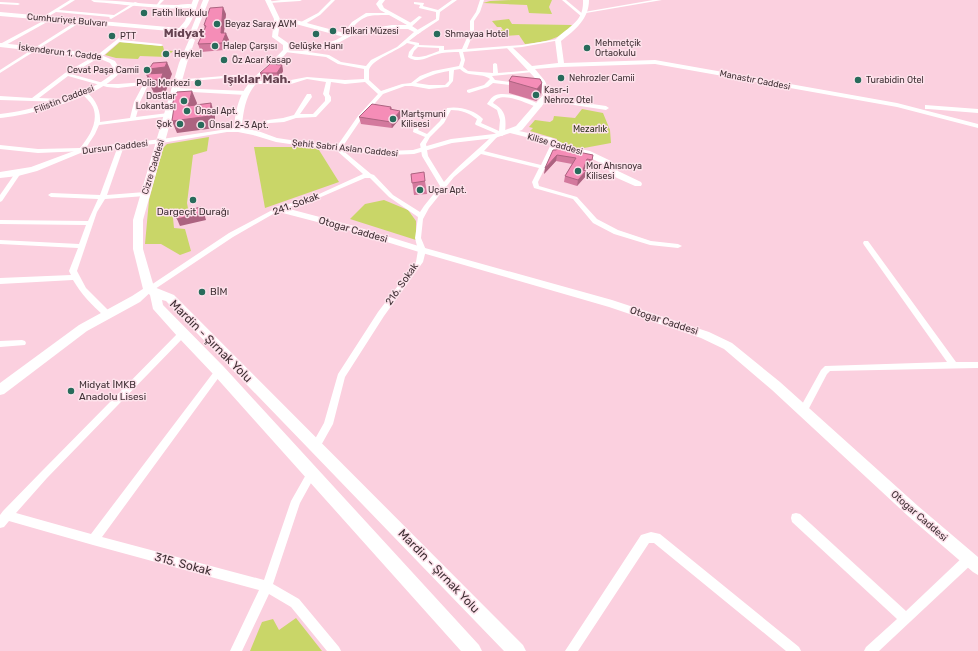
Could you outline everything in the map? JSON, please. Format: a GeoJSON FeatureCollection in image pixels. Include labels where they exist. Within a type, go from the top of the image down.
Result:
{"type":"FeatureCollection","features":[{"type":"Feature","properties":{"kind":"main road","name":"Cizre Caddesi"},"geometry":{"type":"LineString","coordinates":[[152,291],[138,249],[138,220],[162,141],[178,81],[206,0]]}},
{"type":"Feature","properties":{"kind":"main road"},"geometry":{"type":"LineString","coordinates":[[181,32],[195,3]]}},
{"type":"Feature","properties":{"kind":"main road","name":"Cumhuriyet Bulvarı"},"geometry":{"type":"LineString","coordinates":[[0,14],[74,25],[131,31],[181,32]]}},
{"type":"Feature","properties":{"kind":"main road","name":"Cumhuriyet Bulvarı"},"geometry":{"type":"LineString","coordinates":[[0,18],[102,24],[181,32]]}},
{"type":"Feature","properties":{"kind":"main road"},"geometry":{"type":"LineString","coordinates":[[181,32],[193,35]]}},
{"type":"Feature","properties":{"kind":"main road"},"geometry":{"type":"LineString","coordinates":[[181,32],[193,35]]}},
{"type":"Feature","properties":{"kind":"main road","name":"Mardin - Şırnak Yolu"},"geometry":{"type":"LineString","coordinates":[[152,291],[157,306],[182,334],[219,370],[311,474],[473,651]]}},
{"type":"Feature","properties":{"kind":"main road","name":"Mardin - Şırnak Yolu"},"geometry":{"type":"LineString","coordinates":[[152,291],[170,298],[517,651]]}},
{"type":"Feature","properties":{"kind":"street"},"geometry":{"type":"LineString","coordinates":[[1,45],[44,20],[73,0]]}},
{"type":"Feature","properties":{"kind":"street"},"geometry":{"type":"LineString","coordinates":[[94,0],[157,5],[195,3]]}},
{"type":"Feature","properties":{"kind":"street"},"geometry":{"type":"LineString","coordinates":[[157,5],[162,0]]}},
{"type":"Feature","properties":{"kind":"street"},"geometry":{"type":"LineString","coordinates":[[300,0],[269,1],[276,21],[275,37],[286,44],[286,50],[276,62],[255,80],[246,93],[240,106],[238,130],[270,121],[284,120],[296,116],[314,116],[327,103],[328,97],[326,91],[329,86],[329,81]]}},
{"type":"Feature","properties":{"kind":"street"},"geometry":{"type":"LineString","coordinates":[[302,23],[319,14],[332,0],[337,0]]}},
{"type":"Feature","properties":{"kind":"street"},"geometry":{"type":"LineString","coordinates":[[382,0],[379,3],[379,6],[390,14],[415,29],[420,31],[431,31]]}},
{"type":"Feature","properties":{"kind":"street"},"geometry":{"type":"LineString","coordinates":[[415,3],[422,4],[420,7],[438,11],[455,0]]}},
{"type":"Feature","properties":{"kind":"street"},"geometry":{"type":"LineString","coordinates":[[461,67],[462,50],[472,31],[472,21],[482,0]]}},
{"type":"Feature","properties":{"kind":"street"},"geometry":{"type":"LineString","coordinates":[[564,0],[584,14],[660,0]]}},
{"type":"Feature","properties":{"kind":"street"},"geometry":{"type":"LineString","coordinates":[[417,46],[410,54],[412,58],[420,58],[441,52],[509,47],[558,40],[571,31],[584,14],[586,0]]}},
{"type":"Feature","properties":{"kind":"street"},"geometry":{"type":"LineString","coordinates":[[0,2],[18,4]]}},
{"type":"Feature","properties":{"kind":"street"},"geometry":{"type":"LineString","coordinates":[[102,24],[136,3]]}},
{"type":"Feature","properties":{"kind":"street"},"geometry":{"type":"LineString","coordinates":[[56,11],[115,16]]}},
{"type":"Feature","properties":{"kind":"street"},"geometry":{"type":"LineString","coordinates":[[366,80],[367,68],[373,60],[392,52],[438,19],[438,11]]}},
{"type":"Feature","properties":{"kind":"street"},"geometry":{"type":"LineString","coordinates":[[303,52],[338,41],[346,35],[354,23],[367,14],[390,14]]}},
{"type":"Feature","properties":{"kind":"street"},"geometry":{"type":"LineString","coordinates":[[276,21],[292,21],[346,35],[380,28],[409,26],[420,16]]}},
{"type":"Feature","properties":{"kind":"street"},"geometry":{"type":"LineString","coordinates":[[0,72],[3,68],[37,49],[74,25]]}},
{"type":"Feature","properties":{"kind":"street"},"geometry":{"type":"LineString","coordinates":[[33,100],[67,74],[99,56],[131,31]]}},
{"type":"Feature","properties":{"kind":"street"},"geometry":{"type":"LineString","coordinates":[[558,40],[561,65]]}},
{"type":"Feature","properties":{"kind":"street"},"geometry":{"type":"LineString","coordinates":[[119,41],[161,45]]}},
{"type":"Feature","properties":{"kind":"street"},"geometry":{"type":"LineString","coordinates":[[406,42],[417,44],[417,46],[442,47],[441,52]]}},
{"type":"Feature","properties":{"kind":"street","name":"İskenderun 1. Cadde"},"geometry":{"type":"LineString","coordinates":[[1,45],[99,56],[108,59],[118,71],[115,76],[104,83]]}},
{"type":"Feature","properties":{"kind":"street","name":"Şehit Sabri Aslan Caddesi"},"geometry":{"type":"LineString","coordinates":[[162,141],[214,131],[238,130],[255,133],[276,140],[338,149],[401,154],[451,141],[502,134],[519,128],[539,106],[547,94],[541,88],[531,69],[509,47]]}},
{"type":"Feature","properties":{"kind":"street"},"geometry":{"type":"LineString","coordinates":[[286,50],[327,56],[340,63],[367,68]]}},
{"type":"Feature","properties":{"kind":"street","name":"Manastır Caddesi"},"geometry":{"type":"LineString","coordinates":[[531,69],[561,65],[655,62],[897,105],[977,126]]}},
{"type":"Feature","properties":{"kind":"street"},"geometry":{"type":"LineString","coordinates":[[495,64],[496,74]]}},
{"type":"Feature","properties":{"kind":"street"},"geometry":{"type":"LineString","coordinates":[[412,84],[422,77],[435,72],[461,67]]}},
{"type":"Feature","properties":{"kind":"street"},"geometry":{"type":"LineString","coordinates":[[461,67],[466,72],[488,75],[531,69]]}},
{"type":"Feature","properties":{"kind":"street"},"geometry":{"type":"LineString","coordinates":[[421,216],[391,196],[377,180],[369,176],[338,149],[351,130],[381,93],[404,84],[429,87],[446,86],[451,81],[452,69]]}},
{"type":"Feature","properties":{"kind":"street"},"geometry":{"type":"LineString","coordinates":[[67,74],[118,86],[236,76],[255,80],[290,82],[307,78],[349,82],[366,80],[381,93]]}},
{"type":"Feature","properties":{"kind":"street"},"geometry":{"type":"LineString","coordinates":[[133,120],[137,102],[145,84],[154,74]]}},
{"type":"Feature","properties":{"kind":"street"},"geometry":{"type":"LineString","coordinates":[[488,75],[493,79],[492,81]]}},
{"type":"Feature","properties":{"kind":"street"},"geometry":{"type":"LineString","coordinates":[[469,92],[486,86],[492,81],[522,86]]}},
{"type":"Feature","properties":{"kind":"street","name":"Filistin Caddesi"},"geometry":{"type":"LineString","coordinates":[[0,116],[38,110],[104,83]]}},
{"type":"Feature","properties":{"kind":"street"},"geometry":{"type":"LineString","coordinates":[[176,90],[246,93]]}},
{"type":"Feature","properties":{"kind":"street"},"geometry":{"type":"LineString","coordinates":[[0,147],[38,151],[82,150],[96,124],[99,115],[91,98],[83,92]]}},
{"type":"Feature","properties":{"kind":"street"},"geometry":{"type":"LineString","coordinates":[[443,186],[425,156],[423,149],[424,141],[442,122],[449,109],[464,110],[480,119],[478,124],[502,134],[503,120],[499,109],[490,104],[491,99],[497,96],[505,95],[539,106]]}},
{"type":"Feature","properties":{"kind":"street"},"geometry":{"type":"LineString","coordinates":[[296,116],[302,109],[309,96]]}},
{"type":"Feature","properties":{"kind":"street"},"geometry":{"type":"LineString","coordinates":[[0,98],[62,101]]}},
{"type":"Feature","properties":{"kind":"street"},"geometry":{"type":"LineString","coordinates":[[544,99],[606,108]]}},
{"type":"Feature","properties":{"kind":"street"},"geometry":{"type":"LineString","coordinates":[[897,105],[978,110]]}},
{"type":"Feature","properties":{"kind":"street"},"geometry":{"type":"LineString","coordinates":[[96,124],[168,115]]}},
{"type":"Feature","properties":{"kind":"street"},"geometry":{"type":"LineString","coordinates":[[422,123],[416,127],[415,131],[428,136]]}},
{"type":"Feature","properties":{"kind":"street","name":"Kilise Caddesi"},"geometry":{"type":"LineString","coordinates":[[502,134],[555,142],[570,149],[587,153],[608,163],[615,173],[638,184]]}},
{"type":"Feature","properties":{"kind":"street","name":"216. Sokak"},"geometry":{"type":"LineString","coordinates":[[316,446],[328,424],[341,376],[381,314],[419,262],[422,250],[418,238],[421,216],[426,207],[452,176],[502,134]]}},
{"type":"Feature","properties":{"kind":"street","name":"Dursun Caddesi"},"geometry":{"type":"LineString","coordinates":[[0,175],[34,169],[82,150],[162,141]]}},
{"type":"Feature","properties":{"kind":"street"},"geometry":{"type":"LineString","coordinates":[[555,142],[535,182],[536,187],[575,198],[595,221],[616,232],[650,243],[678,246]]}},
{"type":"Feature","properties":{"kind":"street"},"geometry":{"type":"LineString","coordinates":[[107,314],[84,292],[73,271],[94,212],[103,196],[121,146]]}},
{"type":"Feature","properties":{"kind":"street"},"geometry":{"type":"LineString","coordinates":[[479,152],[542,167]]}},
{"type":"Feature","properties":{"kind":"street"},"geometry":{"type":"LineString","coordinates":[[0,200],[18,173]]}},
{"type":"Feature","properties":{"kind":"street","name":"241. Sokak"},"geometry":{"type":"LineString","coordinates":[[152,291],[231,235],[278,209],[319,196],[369,176]]}},
{"type":"Feature","properties":{"kind":"street"},"geometry":{"type":"LineString","coordinates":[[50,195],[103,196],[145,194]]}},
{"type":"Feature","properties":{"kind":"street","name":"Otogar Caddesi"},"geometry":{"type":"LineString","coordinates":[[278,209],[351,228],[422,250],[612,304],[705,335],[728,346],[803,411],[913,512],[978,567]]}},
{"type":"Feature","properties":{"kind":"street"},"geometry":{"type":"LineString","coordinates":[[0,222],[90,223]]}},
{"type":"Feature","properties":{"kind":"street"},"geometry":{"type":"LineString","coordinates":[[0,242],[82,246]]}},
{"type":"Feature","properties":{"kind":"street"},"geometry":{"type":"LineString","coordinates":[[866,243],[954,364]]}},
{"type":"Feature","properties":{"kind":"street"},"geometry":{"type":"LineString","coordinates":[[0,281],[75,277]]}},
{"type":"Feature","properties":{"kind":"street"},"geometry":{"type":"LineString","coordinates":[[0,390],[6,382],[83,328],[152,291]]}},
{"type":"Feature","properties":{"kind":"street"},"geometry":{"type":"LineString","coordinates":[[4,519],[44,475],[182,334]]}},
{"type":"Feature","properties":{"kind":"street"},"geometry":{"type":"LineString","coordinates":[[0,344],[22,343]]}},
{"type":"Feature","properties":{"kind":"street"},"geometry":{"type":"LineString","coordinates":[[803,411],[824,372],[828,368],[978,364]]}},
{"type":"Feature","properties":{"kind":"street"},"geometry":{"type":"LineString","coordinates":[[94,540],[219,370]]}},
{"type":"Feature","properties":{"kind":"street"},"geometry":{"type":"LineString","coordinates":[[236,651],[266,586],[296,500],[311,474]]}},
{"type":"Feature","properties":{"kind":"street"},"geometry":{"type":"LineString","coordinates":[[796,518],[906,619]]}},
{"type":"Feature","properties":{"kind":"street","name":"315. Sokak"},"geometry":{"type":"LineString","coordinates":[[4,519],[94,540],[266,586],[295,603],[335,651]]}},
{"type":"Feature","properties":{"kind":"street"},"geometry":{"type":"LineString","coordinates":[[570,651],[645,539],[650,537],[656,538],[795,651]]}},
{"type":"Feature","properties":{"kind":"street"},"geometry":{"type":"LineString","coordinates":[[870,651],[969,559]]}},
{"type":"Feature","properties":{"kind":"green space"},"geometry":{"type":"Polygon","coordinates":[[[552,0],[549,7],[552,14],[529,13],[527,5],[483,3],[490,1],[552,0]]]}},
{"type":"Feature","properties":{"kind":"green space"},"geometry":{"type":"Polygon","coordinates":[[[509,19],[512,24],[572,25],[563,34],[557,37],[537,43],[525,44],[519,35],[502,36],[500,30],[503,30],[501,27],[497,27],[492,21],[509,19]]]}},
{"type":"Feature","properties":{"kind":"green space"},"geometry":{"type":"Polygon","coordinates":[[[120,42],[163,46],[164,50],[173,51],[167,57],[140,56],[138,59],[116,58],[105,55],[120,42]]]}},
{"type":"Feature","properties":{"kind":"green space","name":"Mezarlık"},"geometry":{"type":"Polygon","coordinates":[[[582,109],[603,113],[610,130],[611,143],[584,148],[569,148],[557,142],[557,139],[530,131],[533,128],[529,127],[535,120],[550,122],[553,120],[554,116],[575,118],[582,109]]]}},
{"type":"Feature","properties":{"kind":"green space"},"geometry":{"type":"Polygon","coordinates":[[[209,137],[207,151],[193,155],[187,203],[189,214],[173,218],[174,228],[185,229],[191,251],[180,255],[161,244],[145,244],[149,200],[163,148],[167,144],[209,137]]]}},
{"type":"Feature","properties":{"kind":"green space"},"geometry":{"type":"Polygon","coordinates":[[[254,147],[312,147],[319,150],[339,182],[265,208],[254,147]]]}},
{"type":"Feature","properties":{"kind":"green space"},"geometry":{"type":"Polygon","coordinates":[[[384,200],[408,210],[416,221],[416,240],[350,219],[365,204],[384,200]]]}},
{"type":"Feature","properties":{"kind":"green space"},"geometry":{"type":"Polygon","coordinates":[[[296,618],[322,651],[250,651],[262,622],[273,619],[279,630],[296,618]]]}},
{"type":"Feature","properties":{"kind":"building"},"geometry":{"type":"Polygon","coordinates":[[[223,7],[221,33],[226,33],[222,43],[198,44],[206,26],[204,25],[210,8],[223,7]]]}},
{"type":"Feature","properties":{"kind":"building"},"geometry":{"type":"Polygon","coordinates":[[[167,62],[165,67],[149,69],[153,63],[167,62]]]}},
{"type":"Feature","properties":{"kind":"building"},"geometry":{"type":"Polygon","coordinates":[[[270,64],[282,65],[277,73],[260,73],[270,64]]]}},
{"type":"Feature","properties":{"kind":"building"},"geometry":{"type":"Polygon","coordinates":[[[163,73],[161,79],[148,81],[150,78],[147,79],[149,76],[147,76],[147,74],[163,73]]]}},
{"type":"Feature","properties":{"kind":"building"},"geometry":{"type":"Polygon","coordinates":[[[512,76],[540,79],[542,83],[537,89],[509,81],[512,76]]]}},
{"type":"Feature","properties":{"kind":"building"},"geometry":{"type":"Polygon","coordinates":[[[192,91],[188,106],[211,103],[210,116],[172,121],[174,107],[171,107],[177,92],[192,91]]]}},
{"type":"Feature","properties":{"kind":"building"},"geometry":{"type":"Polygon","coordinates":[[[372,104],[391,107],[390,109],[400,111],[391,122],[359,117],[372,104]]]}},
{"type":"Feature","properties":{"kind":"building"},"geometry":{"type":"Polygon","coordinates":[[[559,148],[593,155],[592,160],[587,159],[583,170],[586,171],[578,180],[565,176],[576,158],[557,155],[545,168],[553,150],[559,148]]]}},
{"type":"Feature","properties":{"kind":"building"},"geometry":{"type":"Polygon","coordinates":[[[424,172],[425,181],[412,183],[411,174],[424,172]]]}},
{"type":"Feature","properties":{"kind":"building"},"geometry":{"type":"Polygon","coordinates":[[[201,207],[203,213],[177,219],[176,213],[201,207]]]}},
{"type":"Feature","properties":{"kind":"place","name":"Fatih İlkokulu"},"geometry":{"type":"Point","coordinates":[144,13]}},
{"type":"Feature","properties":{"kind":"place","name":"Beyaz Saray AVM"},"geometry":{"type":"Point","coordinates":[217,24]}},
{"type":"Feature","properties":{"kind":"place","name":"Telkari Müzesi"},"geometry":{"type":"Point","coordinates":[333,31]}},
{"type":"Feature","properties":{"kind":"place","name":"Gelüşke Hanı"},"geometry":{"type":"Point","coordinates":[316,34]}},
{"type":"Feature","properties":{"kind":"place","name":"Shmayaa Hotel"},"geometry":{"type":"Point","coordinates":[437,34]}},
{"type":"Feature","properties":{"kind":"place","name":"PTT"},"geometry":{"type":"Point","coordinates":[112,36]}},
{"type":"Feature","properties":{"kind":"place","name":"Halep Çarşısı"},"geometry":{"type":"Point","coordinates":[215,46]}},
{"type":"Feature","properties":{"kind":"place","name":"Mehmetçik Ortaokulu"},"geometry":{"type":"Point","coordinates":[587,48]}},
{"type":"Feature","properties":{"kind":"place","name":"Heykel"},"geometry":{"type":"Point","coordinates":[166,54]}},
{"type":"Feature","properties":{"kind":"place","name":"Öz Acar Kasap"},"geometry":{"type":"Point","coordinates":[224,60]}},
{"type":"Feature","properties":{"kind":"place","name":"Cevat Paşa Camii"},"geometry":{"type":"Point","coordinates":[147,70]}},
{"type":"Feature","properties":{"kind":"place","name":"Nehrozler Camii"},"geometry":{"type":"Point","coordinates":[561,78]}},
{"type":"Feature","properties":{"kind":"place","name":"Turabidin Otel"},"geometry":{"type":"Point","coordinates":[858,80]}},
{"type":"Feature","properties":{"kind":"place","name":"Polis Merkezi"},"geometry":{"type":"Point","coordinates":[198,83]}},
{"type":"Feature","properties":{"kind":"place","name":"Kasr-i Nehroz Otel"},"geometry":{"type":"Point","coordinates":[536,95]}},
{"type":"Feature","properties":{"kind":"place","name":"Dostlar Lokantası"},"geometry":{"type":"Point","coordinates":[184,101]}},
{"type":"Feature","properties":{"kind":"place","name":"Ünsal Apt."},"geometry":{"type":"Point","coordinates":[187,111]}},
{"type":"Feature","properties":{"kind":"place","name":"Martşmuni Kilisesi"},"geometry":{"type":"Point","coordinates":[393,119]}},
{"type":"Feature","properties":{"kind":"place","name":"Şok"},"geometry":{"type":"Point","coordinates":[180,124]}},
{"type":"Feature","properties":{"kind":"place","name":"Ünsal 2-3 Apt."},"geometry":{"type":"Point","coordinates":[201,125]}},
{"type":"Feature","properties":{"kind":"place","name":"Mor Ahısnoya Kilisesi"},"geometry":{"type":"Point","coordinates":[578,171]}},
{"type":"Feature","properties":{"kind":"place","name":"Uçar Apt."},"geometry":{"type":"Point","coordinates":[420,190]}},
{"type":"Feature","properties":{"kind":"place","name":"Dargeçit Durağı"},"geometry":{"type":"Point","coordinates":[193,200]}},
{"type":"Feature","properties":{"kind":"place","name":"BİM"},"geometry":{"type":"Point","coordinates":[202,292]}},
{"type":"Feature","properties":{"kind":"place","name":"Midyat İMKB Anadolu Lisesi"},"geometry":{"type":"Point","coordinates":[71,391]}},
{"type":"Feature","properties":{"kind":"district","name":"Midyat"},"geometry":{"type":"Point","coordinates":[184,33]}},
{"type":"Feature","properties":{"kind":"district","name":"Işıklar Mah."},"geometry":{"type":"Point","coordinates":[257,79]}}]}
